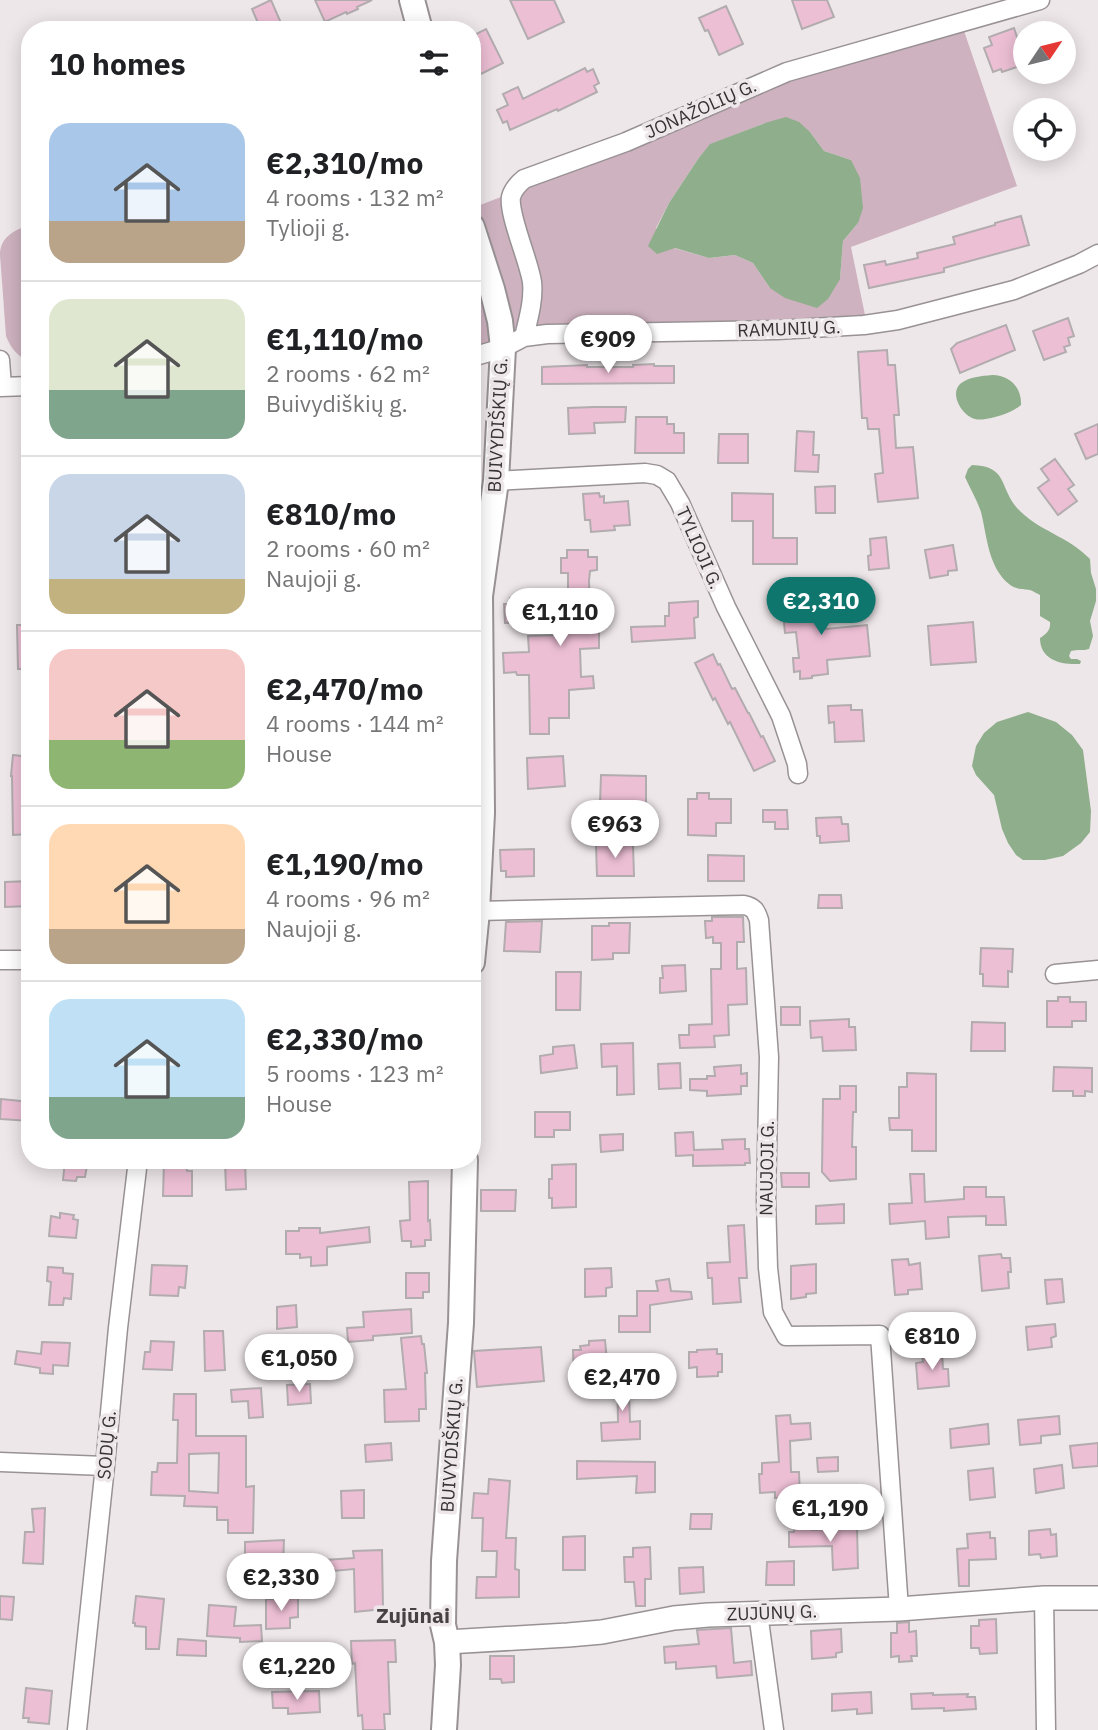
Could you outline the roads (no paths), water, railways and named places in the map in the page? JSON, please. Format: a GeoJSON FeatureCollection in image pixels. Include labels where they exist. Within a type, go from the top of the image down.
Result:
{"type":"FeatureCollection","features":[{"type":"Feature","properties":{"kind":"main road"},"geometry":{"type":"LineString","coordinates":[[412,0],[418,21]]}},
{"type":"Feature","properties":{"kind":"main road","name":"BUIVYDIŠKIŲ G."},"geometry":{"type":"LineString","coordinates":[[481,255],[500,321],[514,342],[481,589]]}},
{"type":"Feature","properties":{"kind":"main road","name":"BUIVYDIŠKIŲ G."},"geometry":{"type":"LineString","coordinates":[[481,704],[481,833]]}},
{"type":"Feature","properties":{"kind":"main road","name":"BUIVYDIŠKIŲ G."},"geometry":{"type":"LineString","coordinates":[[444,1730],[448,1665],[443,1625],[443,1561],[461,1323],[466,1169]]}},
{"type":"Feature","properties":{"kind":"street","name":"JONAŽOLIŲ G."},"geometry":{"type":"LineString","coordinates":[[514,342],[531,307],[533,286],[512,210],[511,198],[515,187],[524,179],[626,142],[787,72],[1040,0]]}},
{"type":"Feature","properties":{"kind":"street","name":"RAMUNIŲ G."},"geometry":{"type":"LineString","coordinates":[[481,354],[547,334],[777,330],[864,325],[898,320],[1014,290],[1098,254]]}},
{"type":"Feature","properties":{"kind":"street"},"geometry":{"type":"LineString","coordinates":[[0,360],[1,387],[21,386]]}},
{"type":"Feature","properties":{"kind":"street","name":"TYLIOJI G."},"geometry":{"type":"LineString","coordinates":[[496,481],[645,473],[657,475],[667,481],[781,716],[798,774]]}},
{"type":"Feature","properties":{"kind":"street","name":"NAUJOJI G."},"geometry":{"type":"LineString","coordinates":[[481,911],[744,905],[751,906],[756,911],[759,920],[769,1057],[766,1199],[768,1268],[773,1312],[786,1336],[880,1335],[899,1609]]}},
{"type":"Feature","properties":{"kind":"street"},"geometry":{"type":"LineString","coordinates":[[0,960],[21,960]]}},
{"type":"Feature","properties":{"kind":"street"},"geometry":{"type":"LineString","coordinates":[[1055,974],[1098,970]]}},
{"type":"Feature","properties":{"kind":"street","name":"SODŲ G."},"geometry":{"type":"LineString","coordinates":[[77,1730],[137,1169]]}},
{"type":"Feature","properties":{"kind":"street"},"geometry":{"type":"LineString","coordinates":[[0,1462],[105,1466]]}},
{"type":"Feature","properties":{"kind":"street"},"geometry":{"type":"LineString","coordinates":[[1044,1598],[1046,1730]]}},
{"type":"Feature","properties":{"kind":"street","name":"ZUJŪNŲ G."},"geometry":{"type":"LineString","coordinates":[[447,1642],[579,1634],[674,1618],[899,1609],[1044,1598],[1098,1598]]}},
{"type":"Feature","properties":{"kind":"street"},"geometry":{"type":"LineString","coordinates":[[758,1613],[774,1730]]}},
{"type":"Feature","properties":{"kind":"district","name":"Zujūnai"},"geometry":{"type":"Point","coordinates":[413,1616]}}]}
